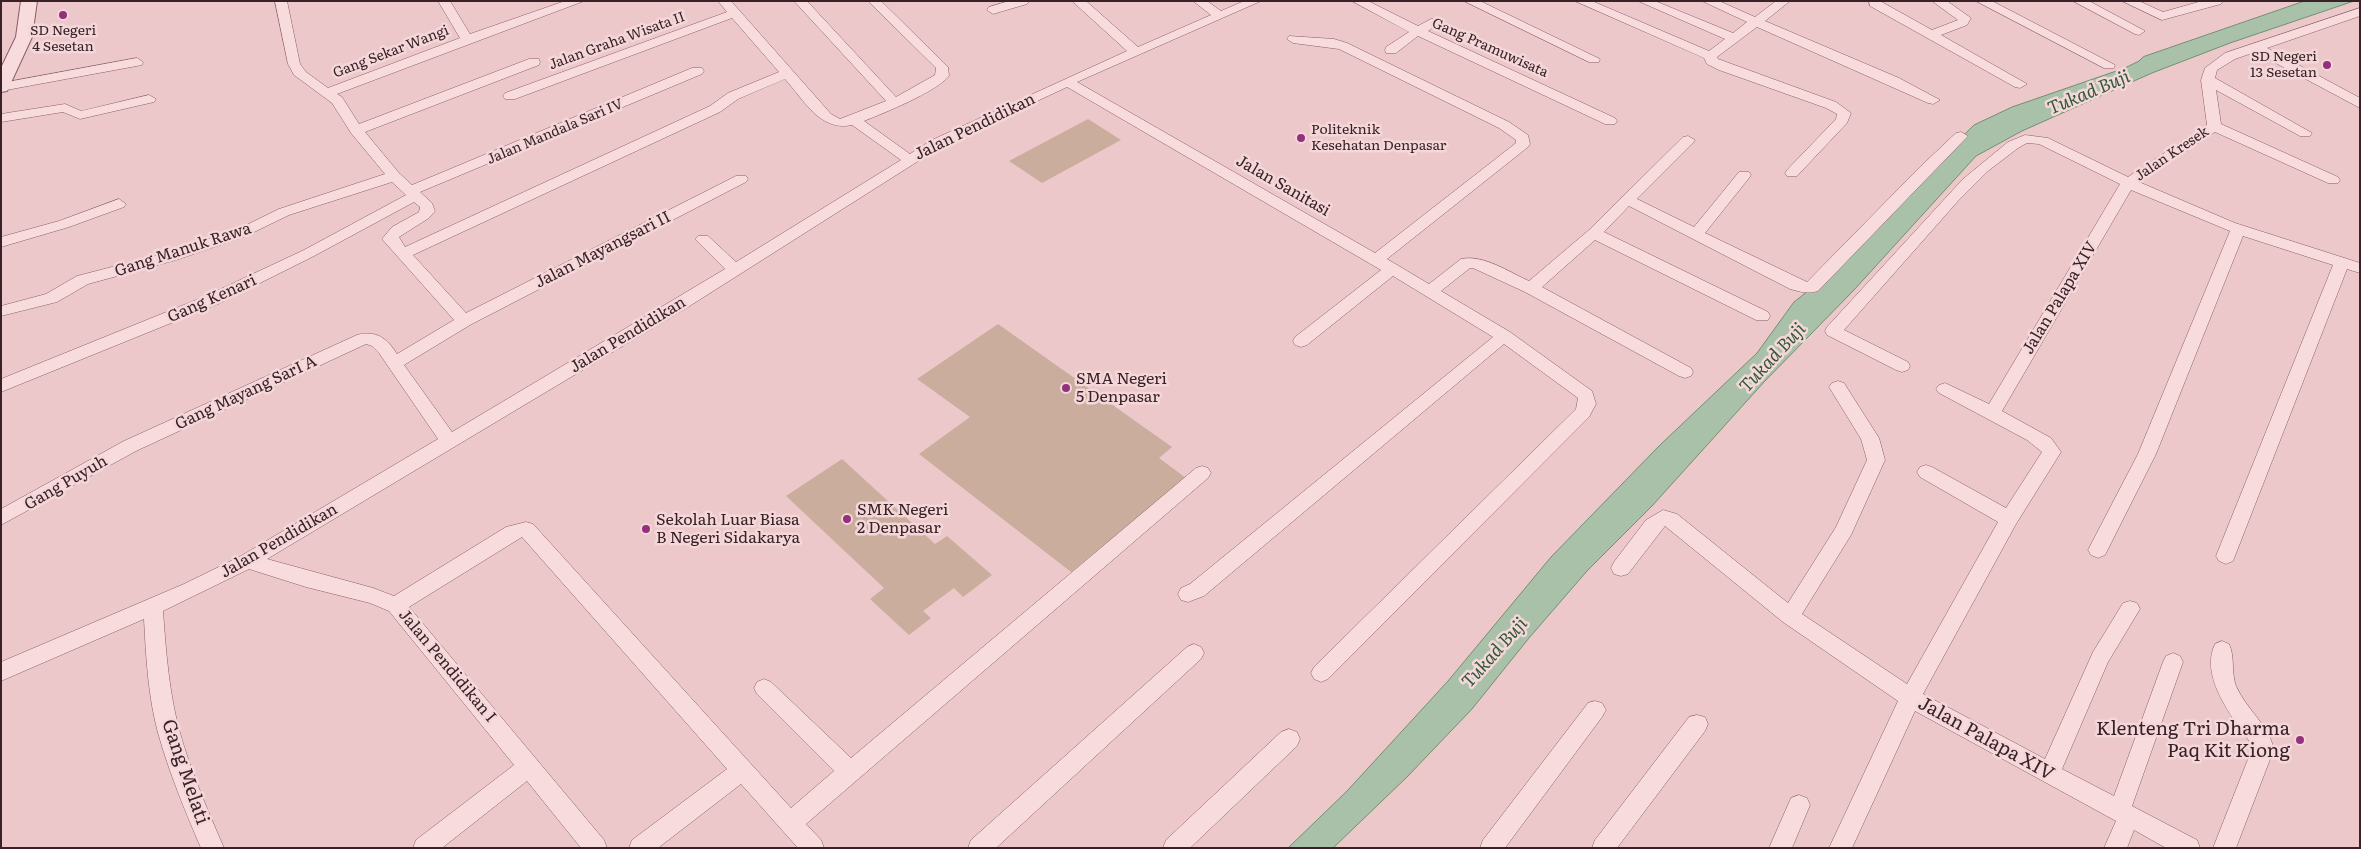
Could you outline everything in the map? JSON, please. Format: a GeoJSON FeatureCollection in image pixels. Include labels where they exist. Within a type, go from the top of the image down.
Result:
{"type":"FeatureCollection","features":[{"type":"Feature","properties":{"kind":"street"},"geometry":{"type":"LineString","coordinates":[[1,87],[24,37],[29,1]]}},
{"type":"Feature","properties":{"kind":"street"},"geometry":{"type":"LineString","coordinates":[[281,1],[282,16],[296,69],[306,80],[337,100],[356,130],[394,176],[427,206],[428,211],[423,216],[391,235],[392,242],[464,321]]}},
{"type":"Feature","properties":{"kind":"street"},"geometry":{"type":"LineString","coordinates":[[444,1],[467,39]]}},
{"type":"Feature","properties":{"kind":"street","name":"Gang Sekar Wangi"},"geometry":{"type":"LineString","coordinates":[[327,93],[550,5],[578,1]]}},
{"type":"Feature","properties":{"kind":"street"},"geometry":{"type":"LineString","coordinates":[[724,1],[832,122],[840,123],[854,120],[894,102],[935,82],[942,76],[942,67],[874,1]]}},
{"type":"Feature","properties":{"kind":"street"},"geometry":{"type":"LineString","coordinates":[[800,1],[894,102]]}},
{"type":"Feature","properties":{"kind":"street"},"geometry":{"type":"LineString","coordinates":[[994,10],[1023,1]]}},
{"type":"Feature","properties":{"kind":"street"},"geometry":{"type":"LineString","coordinates":[[1078,1],[1137,53]]}},
{"type":"Feature","properties":{"kind":"street"},"geometry":{"type":"LineString","coordinates":[[1199,1],[1220,16]]}},
{"type":"Feature","properties":{"kind":"street","name":"Jalan Pendidikan"},"geometry":{"type":"LineString","coordinates":[[1,672],[153,607],[248,561],[735,270],[937,143],[1067,82],[1255,1]]}},
{"type":"Feature","properties":{"kind":"street","name":"Gang Pramuwisata"},"geometry":{"type":"LineString","coordinates":[[1358,1],[1417,31],[1610,121]]}},
{"type":"Feature","properties":{"kind":"street"},"geometry":{"type":"LineString","coordinates":[[1470,1],[1594,59]]}},
{"type":"Feature","properties":{"kind":"street"},"geometry":{"type":"LineString","coordinates":[[1581,1],[1710,56],[1712,61],[1724,67],[1831,105],[1844,113],[1842,120],[1792,173]]}},
{"type":"Feature","properties":{"kind":"street"},"geometry":{"type":"LineString","coordinates":[[1644,1],[1732,38]]}},
{"type":"Feature","properties":{"kind":"street"},"geometry":{"type":"LineString","coordinates":[[1708,1],[1933,100]]}},
{"type":"Feature","properties":{"kind":"street"},"geometry":{"type":"LineString","coordinates":[[1710,56],[1784,1]]}},
{"type":"Feature","properties":{"kind":"street"},"geometry":{"type":"LineString","coordinates":[[1931,35],[1963,22],[1965,18],[1938,1]]}},
{"type":"Feature","properties":{"kind":"street"},"geometry":{"type":"LineString","coordinates":[[1982,1],[2109,65]]}},
{"type":"Feature","properties":{"kind":"street"},"geometry":{"type":"LineString","coordinates":[[2079,1],[2139,31]]}},
{"type":"Feature","properties":{"kind":"street"},"geometry":{"type":"LineString","coordinates":[[2132,2],[2162,16],[2217,1]]}},
{"type":"Feature","properties":{"kind":"street"},"geometry":{"type":"LineString","coordinates":[[1874,4],[2020,84]]}},
{"type":"Feature","properties":{"kind":"street","name":"Jalan Graha Wisata II"},"geometry":{"type":"LineString","coordinates":[[510,96],[735,13]]}},
{"type":"Feature","properties":{"kind":"street"},"geometry":{"type":"LineString","coordinates":[[2305,132],[2208,80],[2211,68],[2230,56],[2358,14]]}},
{"type":"Feature","properties":{"kind":"street"},"geometry":{"type":"LineString","coordinates":[[1391,50],[1417,31],[1435,22]]}},
{"type":"Feature","properties":{"kind":"street"},"geometry":{"type":"LineString","coordinates":[[1294,40],[1334,43],[1343,46],[1504,125],[1523,138],[1523,144],[1376,260]]}},
{"type":"Feature","properties":{"kind":"street"},"geometry":{"type":"LineString","coordinates":[[2256,47],[2360,104]]}},
{"type":"Feature","properties":{"kind":"street"},"geometry":{"type":"LineString","coordinates":[[1,87],[137,62]]}},
{"type":"Feature","properties":{"kind":"street"},"geometry":{"type":"LineString","coordinates":[[356,130],[534,62]]}},
{"type":"Feature","properties":{"kind":"street","name":"Jalan Mandala Sari IV"},"geometry":{"type":"LineString","coordinates":[[413,193],[697,72]]}},
{"type":"Feature","properties":{"kind":"street"},"geometry":{"type":"LineString","coordinates":[[402,254],[714,109],[732,96],[788,73]]}},
{"type":"Feature","properties":{"kind":"street","name":"Jalan Kresek"},"geometry":{"type":"LineString","coordinates":[[2128,183],[2214,126],[2208,80]]}},
{"type":"Feature","properties":{"kind":"street","name":"Jalan Sanitasi"},"geometry":{"type":"LineString","coordinates":[[1067,82],[1430,291],[1504,336],[1586,396],[1588,404],[1583,413],[1322,674]]}},
{"type":"Feature","properties":{"kind":"street"},"geometry":{"type":"LineString","coordinates":[[1,118],[59,108],[69,109],[80,115],[149,99]]}},
{"type":"Feature","properties":{"kind":"street"},"geometry":{"type":"LineString","coordinates":[[854,120],[909,159]]}},
{"type":"Feature","properties":{"kind":"street"},"geometry":{"type":"LineString","coordinates":[[2214,126],[2333,180]]}},
{"type":"Feature","properties":{"kind":"street"},"geometry":{"type":"LineString","coordinates":[[1628,200],[1796,285],[1805,288],[1812,287],[1924,170],[1961,136]]}},
{"type":"Feature","properties":{"kind":"street"},"geometry":{"type":"LineString","coordinates":[[1902,366],[1833,331],[1963,188],[1994,159],[2026,139],[2035,139],[2045,141],[2128,183]]}},
{"type":"Feature","properties":{"kind":"street"},"geometry":{"type":"LineString","coordinates":[[1531,288],[1594,233],[1688,140]]}},
{"type":"Feature","properties":{"kind":"street"},"geometry":{"type":"LineString","coordinates":[[1696,234],[1744,175]]}},
{"type":"Feature","properties":{"kind":"street","name":"Gang Manuk Rawa"},"geometry":{"type":"LineString","coordinates":[[1,311],[51,298],[83,280],[172,257],[241,233],[284,212],[394,176]]}},
{"type":"Feature","properties":{"kind":"street","name":"Jalan Mayangsari II"},"geometry":{"type":"LineString","coordinates":[[394,363],[464,321],[741,179]]}},
{"type":"Feature","properties":{"kind":"street","name":"Jalan Kresek"},"geometry":{"type":"LineString","coordinates":[[2128,183],[2239,228],[2360,268]]}},
{"type":"Feature","properties":{"kind":"street","name":"Jalan Palapa XIV"},"geometry":{"type":"LineString","coordinates":[[2128,183],[1992,413],[2046,443],[2052,452],[2009,518],[1910,698],[2189,848]]}},
{"type":"Feature","properties":{"kind":"street","name":"Gang Kenari"},"geometry":{"type":"LineString","coordinates":[[1,386],[212,300],[309,254],[413,193]]}},
{"type":"Feature","properties":{"kind":"street"},"geometry":{"type":"LineString","coordinates":[[1,242],[64,224],[119,204]]}},
{"type":"Feature","properties":{"kind":"street"},"geometry":{"type":"LineString","coordinates":[[2098,550],[2147,454],[2239,228]]}},
{"type":"Feature","properties":{"kind":"street"},"geometry":{"type":"LineString","coordinates":[[1594,233],[1762,316]]}},
{"type":"Feature","properties":{"kind":"street"},"geometry":{"type":"LineString","coordinates":[[703,239],[735,270]]}},
{"type":"Feature","properties":{"kind":"street"},"geometry":{"type":"LineString","coordinates":[[1430,291],[1470,262],[1531,288],[1686,372]]}},
{"type":"Feature","properties":{"kind":"street"},"geometry":{"type":"LineString","coordinates":[[2226,556],[2342,263]]}},
{"type":"Feature","properties":{"kind":"street"},"geometry":{"type":"LineString","coordinates":[[1301,341],[1392,270]]}},
{"type":"Feature","properties":{"kind":"street"},"geometry":{"type":"LineString","coordinates":[[1188,594],[1197,590],[1504,336]]}},
{"type":"Feature","properties":{"kind":"street","name":"Gang Mayang SarI A"},"geometry":{"type":"LineString","coordinates":[[130,446],[363,339],[371,337],[377,339],[394,363]]}},
{"type":"Feature","properties":{"kind":"street"},"geometry":{"type":"LineString","coordinates":[[394,363],[449,441]]}},
{"type":"Feature","properties":{"kind":"street"},"geometry":{"type":"LineString","coordinates":[[1790,616],[1844,530],[1876,460],[1870,438],[1838,387]]}},
{"type":"Feature","properties":{"kind":"street"},"geometry":{"type":"LineString","coordinates":[[1945,389],[1992,413]]}},
{"type":"Feature","properties":{"kind":"street","name":"Gang Puyuh"},"geometry":{"type":"LineString","coordinates":[[1,518],[130,446]]}},
{"type":"Feature","properties":{"kind":"street"},"geometry":{"type":"LineString","coordinates":[[1926,472],[2009,518]]}},
{"type":"Feature","properties":{"kind":"street"},"geometry":{"type":"LineString","coordinates":[[790,823],[1202,473]]}},
{"type":"Feature","properties":{"kind":"street"},"geometry":{"type":"LineString","coordinates":[[1621,568],[1653,525],[1663,517],[1670,519],[1790,616],[1910,698],[1840,848]]}},
{"type":"Feature","properties":{"kind":"street"},"geometry":{"type":"LineString","coordinates":[[396,605],[513,532],[526,529],[744,769],[813,848]]}},
{"type":"Feature","properties":{"kind":"street","name":"Jalan Pendidikan I"},"geometry":{"type":"LineString","coordinates":[[248,561],[315,582],[373,596],[396,605],[596,848]]}},
{"type":"Feature","properties":{"kind":"street","name":"Gang Melati"},"geometry":{"type":"LineString","coordinates":[[153,607],[158,676],[168,733],[200,822],[213,847]]}},
{"type":"Feature","properties":{"kind":"street"},"geometry":{"type":"LineString","coordinates":[[2049,774],[2100,658],[2130,609]]}},
{"type":"Feature","properties":{"kind":"street"},"geometry":{"type":"LineString","coordinates":[[2222,650],[2221,673],[2224,683],[2249,723],[2261,737],[2263,749],[2224,848]]}},
{"type":"Feature","properties":{"kind":"street"},"geometry":{"type":"LineString","coordinates":[[979,848],[1194,653]]}},
{"type":"Feature","properties":{"kind":"street"},"geometry":{"type":"LineString","coordinates":[[2115,848],[2124,814],[2173,662]]}},
{"type":"Feature","properties":{"kind":"street"},"geometry":{"type":"LineString","coordinates":[[764,688],[850,772]]}},
{"type":"Feature","properties":{"kind":"street"},"geometry":{"type":"LineString","coordinates":[[1491,848],[1595,710]]}},
{"type":"Feature","properties":{"kind":"street"},"geometry":{"type":"LineString","coordinates":[[1603,848],[1697,724]]}},
{"type":"Feature","properties":{"kind":"street"},"geometry":{"type":"LineString","coordinates":[[1174,848],[1289,739]]}},
{"type":"Feature","properties":{"kind":"street"},"geometry":{"type":"LineString","coordinates":[[424,848],[530,766]]}},
{"type":"Feature","properties":{"kind":"street"},"geometry":{"type":"LineString","coordinates":[[640,848],[744,769]]}},
{"type":"Feature","properties":{"kind":"street"},"geometry":{"type":"LineString","coordinates":[[1780,848],[1799,805]]}},
{"type":"Feature","properties":{"kind":"shaded area"},"geometry":{"type":"Polygon","coordinates":[[[1088,119],[1121,140],[1042,183],[1009,161],[1088,119]]]}},
{"type":"Feature","properties":{"kind":"shaded area"},"geometry":{"type":"Polygon","coordinates":[[[998,324],[1172,447],[1159,458],[1186,478],[1071,572],[919,454],[970,417],[917,379],[998,324]]]}},
{"type":"Feature","properties":{"kind":"shaded area"},"geometry":{"type":"Polygon","coordinates":[[[842,459],[935,544],[947,536],[992,575],[963,597],[954,588],[923,611],[931,618],[909,635],[870,599],[884,588],[786,496],[842,459]]]}},
{"type":"Feature","properties":{"kind":"water","name":"Tukad Buji"},"geometry":{"type":"Polygon","coordinates":[[[2305,1],[2354,1],[2230,43],[2152,73],[2022,131],[1976,156],[1854,290],[1764,382],[1652,506],[1587,571],[1529,638],[1472,709],[1407,777],[1333,848],[1288,848],[1347,791],[1448,681],[1551,557],[1659,446],[1757,353],[1794,302],[1827,276],[1915,183],[1974,125],[2012,107],[2125,68],[2143,57],[2305,1]]]}},
{"type":"Feature","properties":{"kind":"place","name":"SD Negeri 4 Sesetan"},"geometry":{"type":"Point","coordinates":[63,15]}},
{"type":"Feature","properties":{"kind":"place","name":"SD Negeri 13 Sesetan"},"geometry":{"type":"Point","coordinates":[2327,65]}},
{"type":"Feature","properties":{"kind":"place","name":"Politeknik Kesehatan Denpasar"},"geometry":{"type":"Point","coordinates":[1301,138]}},
{"type":"Feature","properties":{"kind":"place","name":"SMA Negeri 5 Denpasar"},"geometry":{"type":"Point","coordinates":[1066,388]}},
{"type":"Feature","properties":{"kind":"place","name":"SMK Negeri 2 Denpasar"},"geometry":{"type":"Point","coordinates":[847,519]}},
{"type":"Feature","properties":{"kind":"place","name":"Sekolah Luar Biasa B Negeri Sidakarya"},"geometry":{"type":"Point","coordinates":[646,529]}},
{"type":"Feature","properties":{"kind":"place","name":"Klenteng Tri Dharma Paq Kit Kiong"},"geometry":{"type":"Point","coordinates":[2300,740]}}]}
